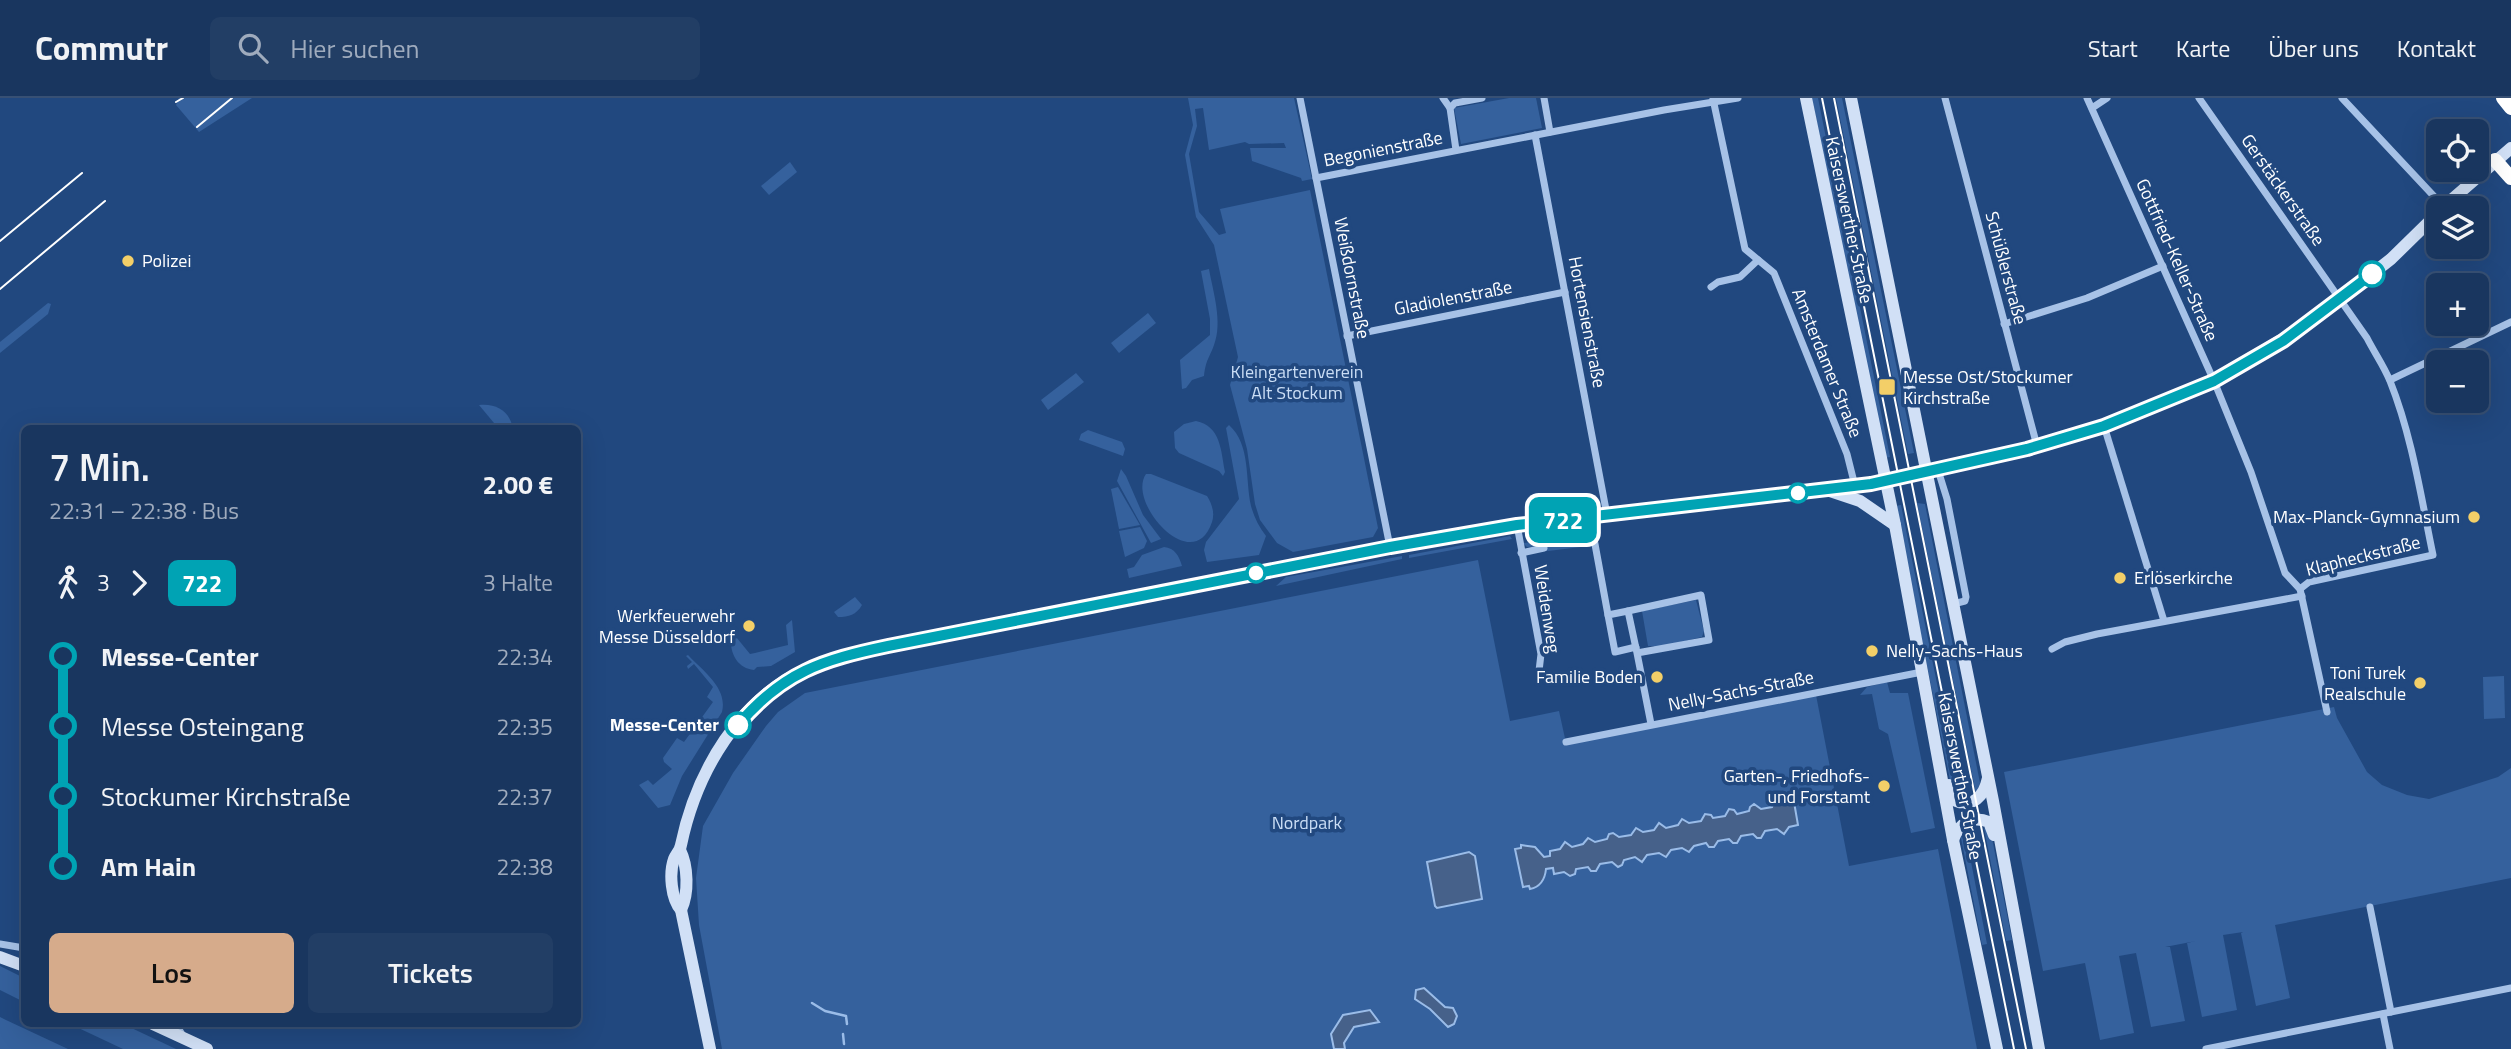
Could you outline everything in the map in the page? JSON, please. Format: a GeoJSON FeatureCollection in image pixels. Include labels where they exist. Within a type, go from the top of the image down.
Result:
{"type":"FeatureCollection","features":[{"type":"Feature","properties":{"kind":"highway"},"geometry":{"type":"LineString","coordinates":[[2503,98],[2511,107]]}},
{"type":"Feature","properties":{"kind":"highway"},"geometry":{"type":"LineString","coordinates":[[2495,160],[2511,178]]}},
{"type":"Feature","properties":{"kind":"street","name":"Weißdornstraße"},"geometry":{"type":"LineString","coordinates":[[1300,98],[1390,547]]}},
{"type":"Feature","properties":{"kind":"street","name":"Begonienstraße"},"geometry":{"type":"LineString","coordinates":[[1443,98],[1450,108],[1457,150]]}},
{"type":"Feature","properties":{"kind":"street","name":"Begonienstraße"},"geometry":{"type":"LineString","coordinates":[[1450,108],[1455,103],[1482,98]]}},
{"type":"Feature","properties":{"kind":"street"},"geometry":{"type":"LineString","coordinates":[[1544,98],[1550,132]]}},
{"type":"Feature","properties":{"kind":"street","name":"Begonienstraße"},"geometry":{"type":"LineString","coordinates":[[1316,178],[1713,100],[1738,98]]}},
{"type":"Feature","properties":{"kind":"street","name":"Kaiserswerther Straße"},"geometry":{"type":"LineString","coordinates":[[1806,98],[1895,525],[1942,781],[1997,1049]]}},
{"type":"Feature","properties":{"kind":"street","name":"Kaiserswerther Straße"},"geometry":{"type":"LineString","coordinates":[[1851,98],[1932,471],[1953,604],[2039,1049]]}},
{"type":"Feature","properties":{"kind":"street","name":"Schüßlerstraße"},"geometry":{"type":"LineString","coordinates":[[1945,98],[2037,446]]}},
{"type":"Feature","properties":{"kind":"street","name":"Gottfried-Keller-Straße"},"geometry":{"type":"LineString","coordinates":[[2087,98],[2214,381],[2251,472],[2285,573],[2301,593],[2327,712]]}},
{"type":"Feature","properties":{"kind":"street"},"geometry":{"type":"LineString","coordinates":[[2092,108],[2107,98]]}},
{"type":"Feature","properties":{"kind":"street","name":"Gerstäckerstraße"},"geometry":{"type":"LineString","coordinates":[[2199,98],[2341,299],[2390,380],[2410,446],[2433,555]]}},
{"type":"Feature","properties":{"kind":"street"},"geometry":{"type":"LineString","coordinates":[[2342,98],[2429,196]]}},
{"type":"Feature","properties":{"kind":"street","name":"Amsterdamer Straße"},"geometry":{"type":"LineString","coordinates":[[1713,100],[1745,249],[1774,273],[1858,486]]}},
{"type":"Feature","properties":{"kind":"street","name":"Hortensienstraße"},"geometry":{"type":"LineString","coordinates":[[1535,135],[1607,514]]}},
{"type":"Feature","properties":{"kind":"street"},"geometry":{"type":"LineString","coordinates":[[2455,196],[2511,148]]}},
{"type":"Feature","properties":{"kind":"street"},"geometry":{"type":"LineString","coordinates":[[709,1049],[681,909],[673,896],[674,857],[680,850],[687,817],[697,789],[725,740],[758,702],[810,667],[888,646],[1390,547],[1517,525],[1858,486],[2037,446],[2104,426],[2214,381],[2283,341],[2341,299],[2391,259],[2426,224]]}},
{"type":"Feature","properties":{"kind":"street"},"geometry":{"type":"LineString","coordinates":[[1711,287],[1718,282],[1740,277],[1758,260]]}},
{"type":"Feature","properties":{"kind":"street"},"geometry":{"type":"LineString","coordinates":[[2004,324],[2087,298],[2163,265]]}},
{"type":"Feature","properties":{"kind":"street","name":"Gladiolenstraße"},"geometry":{"type":"LineString","coordinates":[[1347,335],[1565,292]]}},
{"type":"Feature","properties":{"kind":"street"},"geometry":{"type":"LineString","coordinates":[[2390,380],[2511,322]]}},
{"type":"Feature","properties":{"kind":"street"},"geometry":{"type":"LineString","coordinates":[[2104,426],[2164,621]]}},
{"type":"Feature","properties":{"kind":"street"},"geometry":{"type":"LineString","coordinates":[[1844,495],[1858,486]]}},
{"type":"Feature","properties":{"kind":"street"},"geometry":{"type":"LineString","coordinates":[[1827,490],[1860,501],[1895,525]]}},
{"type":"Feature","properties":{"kind":"street"},"geometry":{"type":"LineString","coordinates":[[1590,517],[1608,615],[1615,652],[1709,640],[1701,595],[1608,615]]}},
{"type":"Feature","properties":{"kind":"street","name":"Weidenweg"},"geometry":{"type":"LineString","coordinates":[[1517,525],[1541,654],[1539,671]]}},
{"type":"Feature","properties":{"kind":"street","name":"Weidenweg"},"geometry":{"type":"LineString","coordinates":[[1521,553],[1544,548]]}},
{"type":"Feature","properties":{"kind":"street","name":"Klapheckstraße"},"geometry":{"type":"LineString","coordinates":[[2052,649],[2066,642],[2097,634],[2301,593],[2309,582],[2433,555]]}},
{"type":"Feature","properties":{"kind":"street"},"geometry":{"type":"LineString","coordinates":[[1628,611],[1651,724]]}},
{"type":"Feature","properties":{"kind":"street","name":"Nelly-Sachs-Straße"},"geometry":{"type":"LineString","coordinates":[[1566,742],[1922,672]]}},
{"type":"Feature","properties":{"kind":"street"},"geometry":{"type":"LineString","coordinates":[[1942,781],[1949,785],[1954,800],[1970,803],[1984,793],[1988,777]]}},
{"type":"Feature","properties":{"kind":"street"},"geometry":{"type":"LineString","coordinates":[[1954,840],[1962,825],[1967,821],[1979,819],[1989,822],[1995,841],[2002,847]]}},
{"type":"Feature","properties":{"kind":"street"},"geometry":{"type":"LineString","coordinates":[[2370,907],[2390,1049]]}},
{"type":"Feature","properties":{"kind":"street"},"geometry":{"type":"LineString","coordinates":[[0,947],[21,948]]}},
{"type":"Feature","properties":{"kind":"street"},"geometry":{"type":"LineString","coordinates":[[0,947],[21,964]]}},
{"type":"Feature","properties":{"kind":"street"},"geometry":{"type":"LineString","coordinates":[[2206,1049],[2511,988]]}},
{"type":"Feature","properties":{"kind":"street"},"geometry":{"type":"LineString","coordinates":[[160,1027],[207,1049]]}},
{"type":"Feature","properties":{"kind":"street"},"geometry":{"type":"LineString","coordinates":[[178,1027],[185,1038]]}},
{"type":"Feature","properties":{"kind":"green space"},"geometry":{"type":"Polygon","coordinates":[[[179,98],[252,98],[199,132],[176,105],[179,98]]]}},
{"type":"Feature","properties":{"kind":"green space","name":"Kleingartenverein Alt Stockum"},"geometry":{"type":"Polygon","coordinates":[[[1188,98],[1294,98],[1312,179],[1302,181],[1301,178],[1252,161],[1250,148],[1286,148],[1284,143],[1245,142],[1209,150],[1203,108],[1195,109],[1197,126],[1189,154],[1199,212],[1219,235],[1226,233],[1220,209],[1310,190],[1378,528],[1373,537],[1293,552],[1277,543],[1260,520],[1247,449],[1230,385],[1238,357],[1214,245],[1196,217],[1185,155],[1193,125],[1188,98]]]}},
{"type":"Feature","properties":{"kind":"green space"},"geometry":{"type":"Polygon","coordinates":[[[1509,98],[1536,98],[1542,128],[1461,144],[1454,108],[1509,98]]]}},
{"type":"Feature","properties":{"kind":"green space"},"geometry":{"type":"Polygon","coordinates":[[[1812,98],[1818,98],[1890,457],[1885,458],[1812,98]]]}},
{"type":"Feature","properties":{"kind":"green space"},"geometry":{"type":"Polygon","coordinates":[[[1836,98],[1842,98],[1914,453],[1908,454],[1836,98]]]}},
{"type":"Feature","properties":{"kind":"green space"},"geometry":{"type":"Polygon","coordinates":[[[790,162],[797,172],[769,195],[761,186],[790,162]]]}},
{"type":"Feature","properties":{"kind":"green space"},"geometry":{"type":"Polygon","coordinates":[[[1209,269],[1216,307],[1217,336],[1204,376],[1192,380],[1182,389],[1180,360],[1210,335],[1210,319],[1201,271],[1209,269]]]}},
{"type":"Feature","properties":{"kind":"green space"},"geometry":{"type":"Polygon","coordinates":[[[48,303],[51,304],[48,314],[0,353],[0,342],[48,303]]]}},
{"type":"Feature","properties":{"kind":"green space"},"geometry":{"type":"Polygon","coordinates":[[[1148,313],[1156,323],[1119,353],[1111,343],[1148,313]]]}},
{"type":"Feature","properties":{"kind":"green space"},"geometry":{"type":"Polygon","coordinates":[[[1076,373],[1084,382],[1048,410],[1041,400],[1076,373]]]}},
{"type":"Feature","properties":{"kind":"green space"},"geometry":{"type":"Polygon","coordinates":[[[479,405],[491,405],[501,410],[509,417],[512,425],[496,425],[479,405]]]}},
{"type":"Feature","properties":{"kind":"green space"},"geometry":{"type":"Polygon","coordinates":[[[1196,421],[1211,428],[1218,440],[1225,472],[1223,476],[1219,471],[1179,453],[1175,448],[1174,432],[1184,424],[1196,421]]]}},
{"type":"Feature","properties":{"kind":"green space"},"geometry":{"type":"Polygon","coordinates":[[[1229,425],[1241,442],[1251,506],[1266,536],[1259,555],[1207,562],[1204,550],[1206,542],[1239,499],[1226,428],[1229,425]]]}},
{"type":"Feature","properties":{"kind":"green space"},"geometry":{"type":"Polygon","coordinates":[[[1088,430],[1122,442],[1125,449],[1123,456],[1079,440],[1081,434],[1088,430]]]}},
{"type":"Feature","properties":{"kind":"green space"},"geometry":{"type":"Polygon","coordinates":[[[1121,469],[1143,515],[1161,539],[1151,543],[1117,481],[1121,469]]]}},
{"type":"Feature","properties":{"kind":"green space"},"geometry":{"type":"Polygon","coordinates":[[[1146,474],[1207,496],[1213,515],[1203,537],[1191,542],[1177,539],[1164,530],[1145,501],[1142,486],[1146,474]]]}},
{"type":"Feature","properties":{"kind":"green space"},"geometry":{"type":"Polygon","coordinates":[[[1118,487],[1140,525],[1119,529],[1111,489],[1118,487]]]}},
{"type":"Feature","properties":{"kind":"green space"},"geometry":{"type":"Polygon","coordinates":[[[1917,503],[1925,504],[1980,783],[1976,794],[1917,503]]]}},
{"type":"Feature","properties":{"kind":"green space"},"geometry":{"type":"Polygon","coordinates":[[[1901,505],[1960,798],[1952,790],[1895,506],[1901,505]]]}},
{"type":"Feature","properties":{"kind":"green space"},"geometry":{"type":"Polygon","coordinates":[[[1140,527],[1147,541],[1144,548],[1125,557],[1119,531],[1140,527]]]}},
{"type":"Feature","properties":{"kind":"green space"},"geometry":{"type":"Polygon","coordinates":[[[1587,535],[1589,546],[1548,551],[1540,546],[1527,547],[1523,543],[1587,535]]]}},
{"type":"Feature","properties":{"kind":"green space"},"geometry":{"type":"Polygon","coordinates":[[[1510,536],[1512,539],[1409,558],[1409,555],[1510,536]]]}},
{"type":"Feature","properties":{"kind":"green space"},"geometry":{"type":"Polygon","coordinates":[[[1164,547],[1176,553],[1182,566],[1129,578],[1127,569],[1134,567],[1142,555],[1164,547]]]}},
{"type":"Feature","properties":{"kind":"green space"},"geometry":{"type":"Polygon","coordinates":[[[1402,556],[1402,559],[1276,586],[1286,577],[1402,556]]]}},
{"type":"Feature","properties":{"kind":"green space","name":"Nordpark"},"geometry":{"type":"Polygon","coordinates":[[[1478,560],[1510,721],[1559,711],[1566,743],[1816,695],[1849,866],[1938,849],[1977,1049],[722,1049],[699,925],[696,878],[703,826],[733,773],[766,726],[778,712],[805,693],[1478,560]]]}},
{"type":"Feature","properties":{"kind":"green space"},"geometry":{"type":"Polygon","coordinates":[[[855,597],[862,605],[860,608],[852,615],[838,617],[834,612],[855,597]]]}},
{"type":"Feature","properties":{"kind":"green space"},"geometry":{"type":"Polygon","coordinates":[[[1696,600],[1704,631],[1702,637],[1654,648],[1648,646],[1642,611],[1696,600]]]}},
{"type":"Feature","properties":{"kind":"green space"},"geometry":{"type":"Polygon","coordinates":[[[792,620],[795,652],[771,666],[757,667],[754,670],[742,666],[734,657],[732,632],[750,654],[755,653],[788,645],[786,625],[792,620]]]}},
{"type":"Feature","properties":{"kind":"green space"},"geometry":{"type":"Polygon","coordinates":[[[688,655],[718,688],[723,703],[722,712],[682,776],[670,805],[658,808],[639,785],[648,780],[653,785],[672,769],[663,758],[677,738],[684,742],[713,702],[707,697],[713,687],[694,664],[688,669],[687,666],[692,662],[686,656],[688,655]]]}},
{"type":"Feature","properties":{"kind":"green space"},"geometry":{"type":"Polygon","coordinates":[[[2504,676],[2505,718],[2484,719],[2483,677],[2504,676]]]}},
{"type":"Feature","properties":{"kind":"green space"},"geometry":{"type":"Polygon","coordinates":[[[1887,682],[1890,693],[1908,693],[1935,828],[1911,833],[1888,734],[1879,729],[1872,694],[1860,695],[1867,687],[1887,682]]]}},
{"type":"Feature","properties":{"kind":"green space"},"geometry":{"type":"Polygon","coordinates":[[[2334,707],[2337,718],[2367,772],[2382,785],[2407,795],[2429,799],[2498,777],[2511,768],[2511,878],[2275,925],[2290,998],[2256,1006],[2241,933],[2243,932],[2223,935],[2237,1010],[2202,1017],[2187,943],[2196,941],[2165,947],[2170,947],[2185,1021],[2151,1027],[2136,953],[2119,956],[2134,1033],[2100,1040],[2085,963],[2043,971],[2004,772],[2334,707]]]}},
{"type":"Feature","properties":{"kind":"green space"},"geometry":{"type":"Polygon","coordinates":[[[1984,828],[1991,833],[2012,940],[2006,941],[1984,828]]]}},
{"type":"Feature","properties":{"kind":"green space"},"geometry":{"type":"Polygon","coordinates":[[[1965,831],[1987,944],[1982,945],[1961,838],[1965,831]]]}},
{"type":"Feature","properties":{"kind":"green space"},"geometry":{"type":"Polygon","coordinates":[[[0,966],[21,976],[21,1000],[0,990],[0,966]]]}},
{"type":"Feature","properties":{"kind":"green space"},"geometry":{"type":"Polygon","coordinates":[[[0,1017],[6,1020],[68,1049],[0,1049],[0,1017]]]}},
{"type":"Feature","properties":{"kind":"green space"},"geometry":{"type":"Polygon","coordinates":[[[76,1027],[129,1027],[176,1049],[123,1049],[76,1027]]]}},
{"type":"Feature","properties":{"kind":"shaded area"},"geometry":{"type":"Polygon","coordinates":[[[1778,800],[1784,804],[1794,802],[1798,825],[1789,827],[1784,834],[1777,829],[1765,831],[1761,838],[1753,834],[1741,836],[1737,843],[1729,839],[1718,841],[1714,847],[1709,847],[1706,843],[1694,846],[1689,852],[1682,848],[1671,850],[1666,857],[1659,853],[1647,855],[1642,862],[1635,857],[1624,860],[1618,867],[1612,862],[1600,864],[1596,871],[1591,871],[1588,867],[1576,869],[1575,874],[1570,876],[1564,872],[1554,874],[1553,868],[1546,869],[1543,879],[1534,888],[1523,887],[1515,849],[1521,848],[1521,845],[1535,847],[1544,857],[1550,856],[1550,851],[1560,849],[1565,842],[1572,847],[1583,844],[1588,838],[1595,842],[1607,839],[1609,834],[1613,833],[1619,837],[1631,835],[1636,828],[1643,832],[1654,830],[1659,823],[1666,828],[1678,825],[1682,819],[1689,823],[1701,821],[1705,814],[1713,818],[1725,816],[1729,809],[1737,814],[1749,811],[1754,804],[1761,809],[1772,807],[1774,801],[1778,800]]]}},
{"type":"Feature","properties":{"kind":"shaded area"},"geometry":{"type":"Polygon","coordinates":[[[1469,852],[1475,856],[1482,899],[1437,908],[1427,862],[1469,852]]]}},
{"type":"Feature","properties":{"kind":"shaded area"},"geometry":{"type":"Polygon","coordinates":[[[1424,988],[1445,1007],[1453,1008],[1457,1016],[1454,1024],[1448,1027],[1415,999],[1416,990],[1424,988]]]}},
{"type":"Feature","properties":{"kind":"shaded area"},"geometry":{"type":"Polygon","coordinates":[[[1370,1010],[1379,1022],[1354,1027],[1344,1043],[1345,1049],[1334,1049],[1331,1034],[1343,1015],[1370,1010]]]}},
{"type":"Feature","properties":{"kind":"waterway"},"geometry":{"type":"LineString","coordinates":[[812,1003],[825,1011],[846,1016],[847,1024]]}},
{"type":"Feature","properties":{"kind":"waterway"},"geometry":{"type":"LineString","coordinates":[[843,1034],[844,1044]]}},
{"type":"Feature","properties":{"kind":"tram line"},"geometry":{"type":"LineString","coordinates":[[176,102],[183,98]]}},
{"type":"Feature","properties":{"kind":"tram line"},"geometry":{"type":"LineString","coordinates":[[197,127],[232,98]]}},
{"type":"Feature","properties":{"kind":"tram line"},"geometry":{"type":"LineString","coordinates":[[1822,98],[2014,1049]]}},
{"type":"Feature","properties":{"kind":"tram line"},"geometry":{"type":"LineString","coordinates":[[1834,98],[2026,1049]]}},
{"type":"Feature","properties":{"kind":"tram line"},"geometry":{"type":"LineString","coordinates":[[0,241],[82,173]]}},
{"type":"Feature","properties":{"kind":"tram line"},"geometry":{"type":"LineString","coordinates":[[0,289],[105,201]]}},
{"type":"Feature","properties":{"kind":"bus line","name":"722"},"geometry":{"type":"LineString","coordinates":[[738,725],[758,702],[806,669],[844,656],[888,646],[1390,547],[1517,525],[1871,484],[2027,449],[2104,426],[2214,381],[2283,341],[2372,274]]}},
{"type":"Feature","properties":{"kind":"place","name":"Polizei"},"geometry":{"type":"Point","coordinates":[128,261]}},
{"type":"Feature","properties":{"kind":"place","name":"Messe Ost/Stockumer Kirchstraße"},"geometry":{"type":"Point","coordinates":[1887,387]}},
{"type":"Feature","properties":{"kind":"place","name":"Max-Planck-Gymnasium"},"geometry":{"type":"Point","coordinates":[2474,517]}},
{"type":"Feature","properties":{"kind":"place","name":"Erlöserkirche"},"geometry":{"type":"Point","coordinates":[2120,578]}},
{"type":"Feature","properties":{"kind":"place","name":"Werkfeuerwehr Messe Düsseldorf"},"geometry":{"type":"Point","coordinates":[749,626]}},
{"type":"Feature","properties":{"kind":"place","name":"Nelly-Sachs-Haus"},"geometry":{"type":"Point","coordinates":[1872,651]}},
{"type":"Feature","properties":{"kind":"place","name":"Familie Boden"},"geometry":{"type":"Point","coordinates":[1657,677]}},
{"type":"Feature","properties":{"kind":"place","name":"Toni Turek Realschule"},"geometry":{"type":"Point","coordinates":[2420,683]}},
{"type":"Feature","properties":{"kind":"place","name":"Messe-Center"},"geometry":{"type":"Point","coordinates":[738,725]}},
{"type":"Feature","properties":{"kind":"place","name":"Garten-, Friedhofs- und Forstamt"},"geometry":{"type":"Point","coordinates":[1884,786]}}]}
